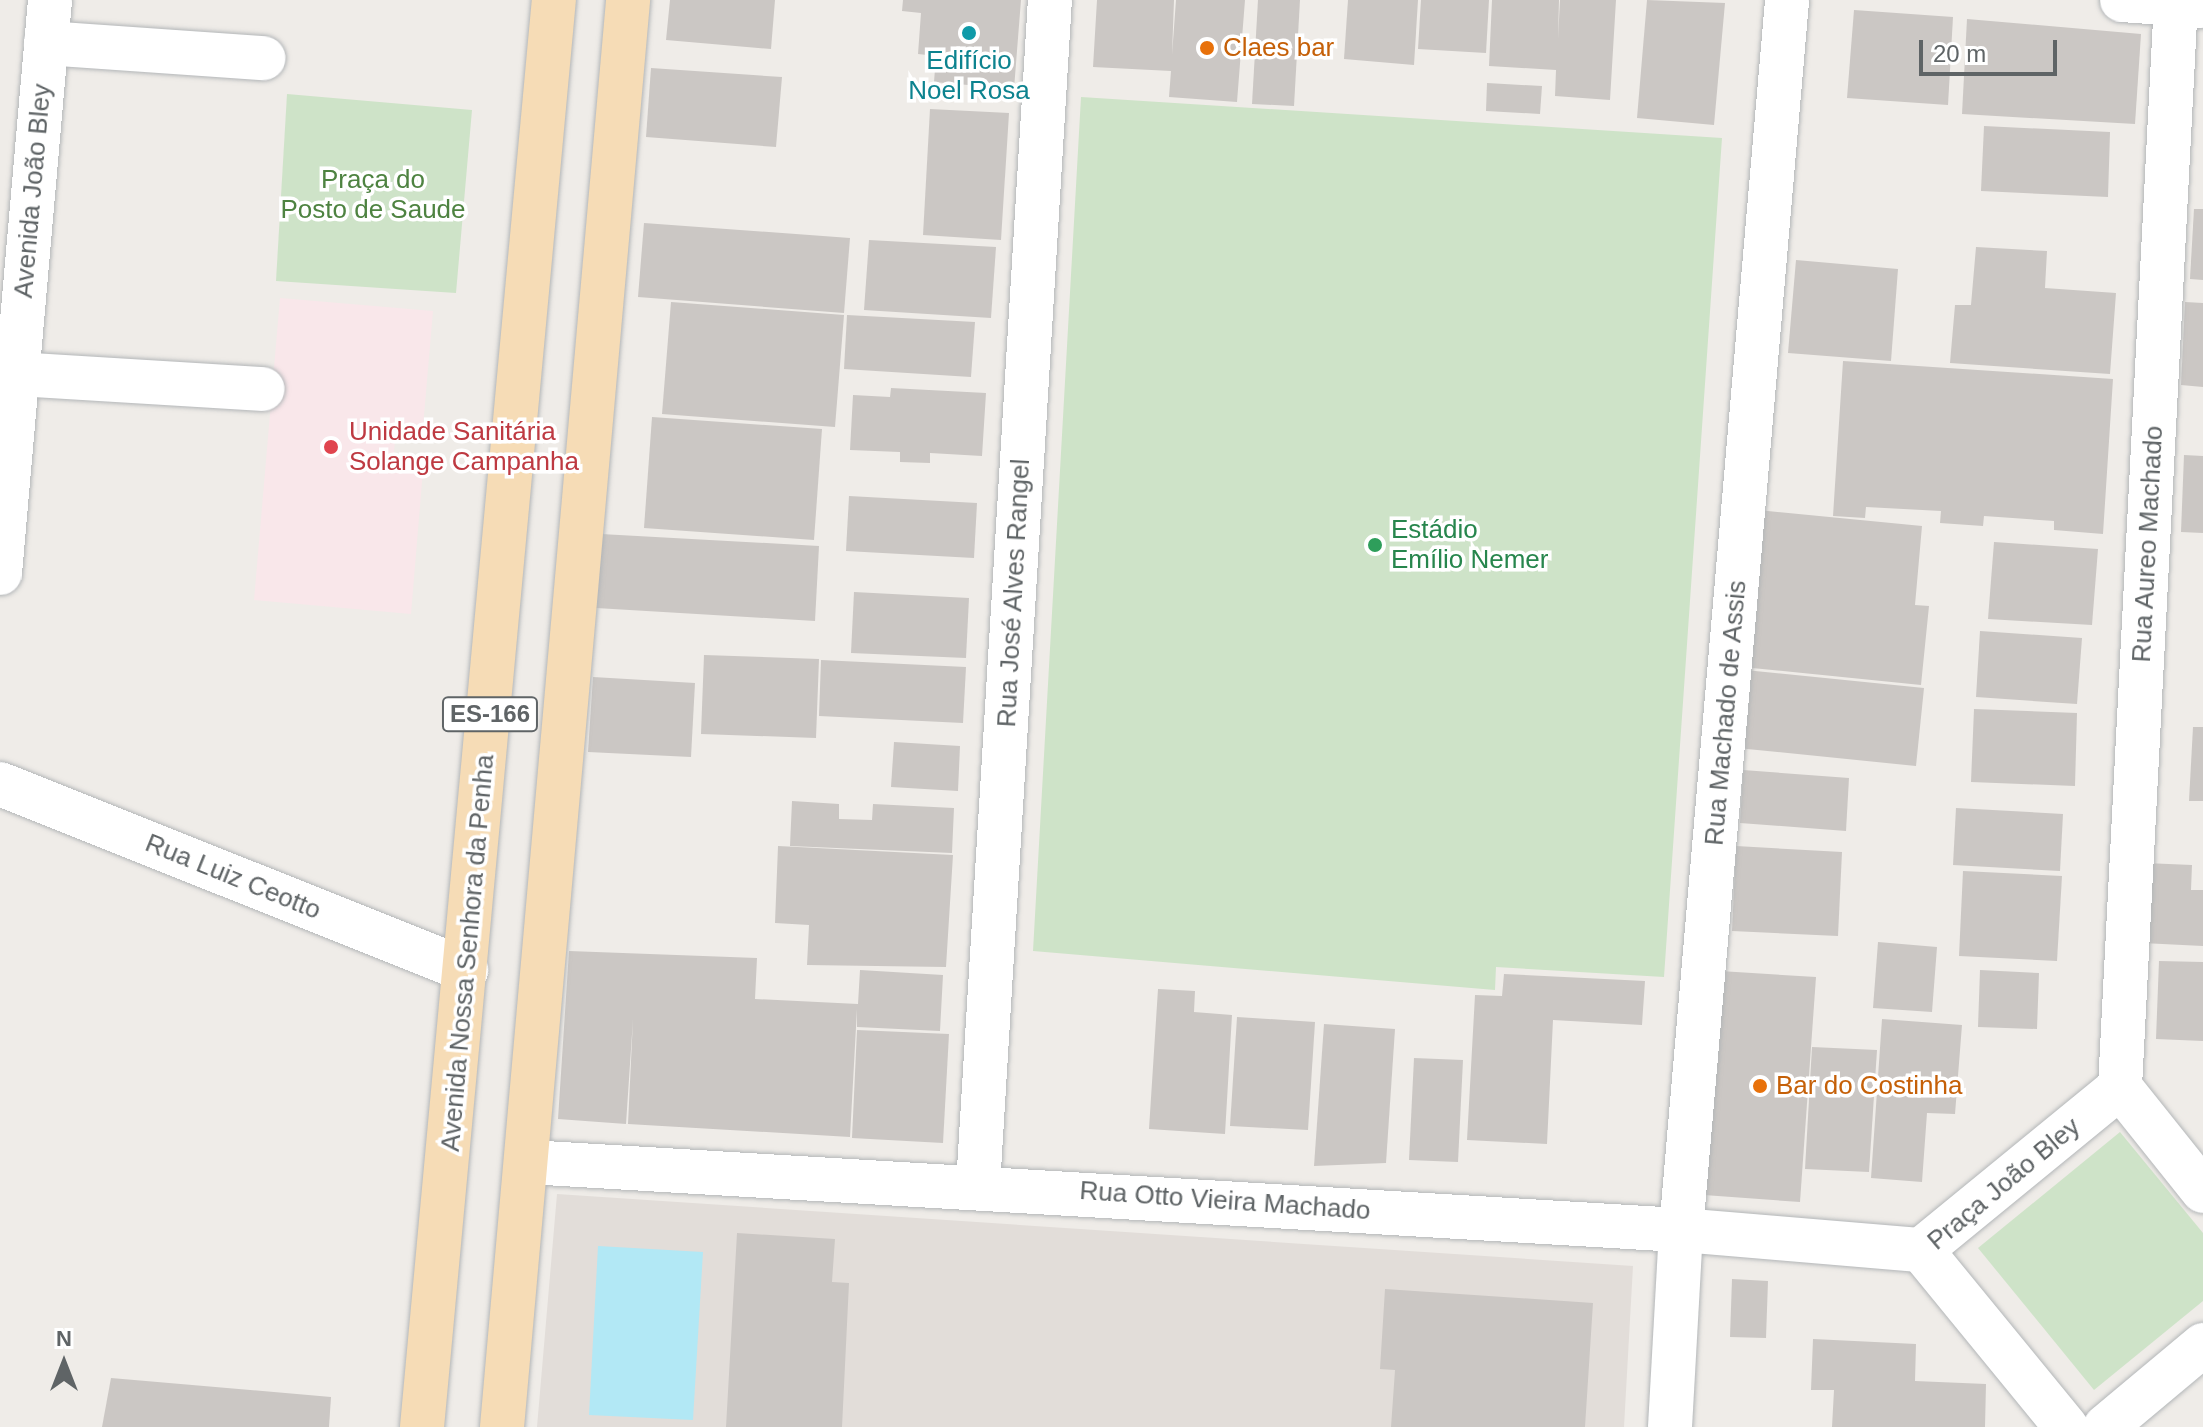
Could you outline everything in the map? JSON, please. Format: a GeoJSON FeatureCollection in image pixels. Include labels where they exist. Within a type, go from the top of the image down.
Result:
{"type":"FeatureCollection","features":[{"type":"Feature","properties":{"kind":"main road","name":"Avenida Nossa Senhora da Penha"},"geometry":{"type":"LineString","coordinates":[[422,1427],[554,0]]}},
{"type":"Feature","properties":{"kind":"main road","name":"ES-166"},"geometry":{"type":"LineString","coordinates":[[502,1427],[528,1162],[628,0]]}},
{"type":"Feature","properties":{"kind":"street","name":"Avenida João Bley"},"geometry":{"type":"LineString","coordinates":[[0,573],[9,374],[50,0]]}},
{"type":"Feature","properties":{"kind":"street","name":"Rua José Alves Rangel"},"geometry":{"type":"LineString","coordinates":[[978,1186],[1050,0]]}},
{"type":"Feature","properties":{"kind":"street","name":"Rua Machado de Assis"},"geometry":{"type":"LineString","coordinates":[[1670,1427],[1681,1230],[1787,0]]}},
{"type":"Feature","properties":{"kind":"street"},"geometry":{"type":"LineString","coordinates":[[2122,0],[2185,3]]}},
{"type":"Feature","properties":{"kind":"street","name":"Rua Aureo Machado"},"geometry":{"type":"LineString","coordinates":[[2120,1087],[2185,3]]}},
{"type":"Feature","properties":{"kind":"street"},"geometry":{"type":"LineString","coordinates":[[46,43],[263,58]]}},
{"type":"Feature","properties":{"kind":"street"},"geometry":{"type":"LineString","coordinates":[[9,374],[263,389]]}},
{"type":"Feature","properties":{"kind":"street","name":"Rua Luiz Ceotto"},"geometry":{"type":"LineString","coordinates":[[0,784],[466,970]]}},
{"type":"Feature","properties":{"kind":"street"},"geometry":{"type":"LineString","coordinates":[[2120,1087],[2203,1191]]}},
{"type":"Feature","properties":{"kind":"street","name":"Praça João Bley"},"geometry":{"type":"LineString","coordinates":[[2066,1427],[1921,1250],[2120,1087]]}},
{"type":"Feature","properties":{"kind":"street","name":"Rua Otto Vieira Machado"},"geometry":{"type":"LineString","coordinates":[[528,1162],[978,1186],[1681,1230],[1921,1250]]}},
{"type":"Feature","properties":{"kind":"street"},"geometry":{"type":"LineString","coordinates":[[2105,1427],[2203,1345]]}},
{"type":"Feature","properties":{"kind":"shaded area","name":"Unidade Sanitária Solange Campanha"},"geometry":{"type":"Polygon","coordinates":[[[280,298],[433,311],[423,427],[396,425],[393,467],[423,470],[411,614],[254,600],[280,298]]]}},
{"type":"Feature","properties":{"kind":"shaded area"},"geometry":{"type":"Polygon","coordinates":[[[557,1194],[1633,1266],[1624,1427],[537,1427],[557,1194]]]}},
{"type":"Feature","properties":{"kind":"green space","name":"Praça do Posto de Saude"},"geometry":{"type":"Polygon","coordinates":[[[287,94],[472,110],[456,293],[276,281],[287,94]]]}},
{"type":"Feature","properties":{"kind":"green space","name":"Estádio Emílio Nemer"},"geometry":{"type":"Polygon","coordinates":[[[1081,97],[1722,138],[1664,977],[1496,967],[1495,990],[1033,951],[1081,97]]]}},
{"type":"Feature","properties":{"kind":"green space"},"geometry":{"type":"Polygon","coordinates":[[[2120,1132],[2203,1233],[2203,1301],[2094,1390],[1978,1248],[2120,1132]]]}},
{"type":"Feature","properties":{"kind":"water"},"geometry":{"type":"Polygon","coordinates":[[[598,1246],[703,1252],[693,1420],[589,1415],[598,1246]]]}},
{"type":"Feature","properties":{"kind":"building"},"geometry":{"type":"Polygon","coordinates":[[[670,0],[775,0],[771,49],[666,40],[670,0]]]}},
{"type":"Feature","properties":{"kind":"building","name":"Edifício Noel Rosa"},"geometry":{"type":"Polygon","coordinates":[[[903,0],[1021,0],[1014,89],[934,82],[936,56],[918,54],[921,13],[902,11],[903,0]]]}},
{"type":"Feature","properties":{"kind":"building"},"geometry":{"type":"Polygon","coordinates":[[[1097,0],[1174,0],[1172,55],[1176,0],[1245,0],[1237,102],[1169,97],[1171,71],[1093,67],[1097,0]]]}},
{"type":"Feature","properties":{"kind":"building"},"geometry":{"type":"Polygon","coordinates":[[[1258,0],[1300,0],[1294,106],[1252,104],[1258,0]]]}},
{"type":"Feature","properties":{"kind":"building"},"geometry":{"type":"Polygon","coordinates":[[[1348,0],[1418,0],[1414,65],[1344,59],[1348,0]]]}},
{"type":"Feature","properties":{"kind":"building"},"geometry":{"type":"Polygon","coordinates":[[[1421,0],[1489,0],[1486,53],[1418,49],[1421,0]]]}},
{"type":"Feature","properties":{"kind":"building"},"geometry":{"type":"Polygon","coordinates":[[[1492,0],[1559,0],[1558,39],[1560,0],[1616,0],[1610,100],[1555,96],[1556,70],[1489,66],[1492,0]]]}},
{"type":"Feature","properties":{"kind":"building"},"geometry":{"type":"Polygon","coordinates":[[[1647,0],[1725,3],[1714,125],[1637,118],[1647,0]]]}},
{"type":"Feature","properties":{"kind":"building"},"geometry":{"type":"Polygon","coordinates":[[[1854,10],[1953,17],[1948,105],[1847,98],[1854,10]]]}},
{"type":"Feature","properties":{"kind":"building"},"geometry":{"type":"Polygon","coordinates":[[[1967,19],[2141,34],[2135,124],[1962,114],[1967,19]]]}},
{"type":"Feature","properties":{"kind":"building"},"geometry":{"type":"Polygon","coordinates":[[[651,68],[782,77],[776,147],[646,137],[651,68]]]}},
{"type":"Feature","properties":{"kind":"building"},"geometry":{"type":"Polygon","coordinates":[[[1487,83],[1542,86],[1540,114],[1486,111],[1487,83]]]}},
{"type":"Feature","properties":{"kind":"building"},"geometry":{"type":"Polygon","coordinates":[[[930,109],[1009,113],[1001,240],[923,235],[930,109]]]}},
{"type":"Feature","properties":{"kind":"building"},"geometry":{"type":"Polygon","coordinates":[[[1984,126],[2110,132],[2108,197],[1981,191],[1984,126]]]}},
{"type":"Feature","properties":{"kind":"building"},"geometry":{"type":"Polygon","coordinates":[[[2194,209],[2203,209],[2203,280],[2190,279],[2194,209]]]}},
{"type":"Feature","properties":{"kind":"building"},"geometry":{"type":"Polygon","coordinates":[[[644,223],[850,238],[844,313],[638,297],[644,223]]]}},
{"type":"Feature","properties":{"kind":"building"},"geometry":{"type":"Polygon","coordinates":[[[869,240],[996,247],[991,318],[864,310],[869,240]]]}},
{"type":"Feature","properties":{"kind":"building"},"geometry":{"type":"Polygon","coordinates":[[[1976,247],[2047,251],[2045,288],[2116,293],[2110,374],[1950,363],[1955,305],[1971,305],[1976,247]]]}},
{"type":"Feature","properties":{"kind":"building"},"geometry":{"type":"Polygon","coordinates":[[[1796,260],[1898,269],[1891,361],[1788,353],[1796,260]]]}},
{"type":"Feature","properties":{"kind":"building"},"geometry":{"type":"Polygon","coordinates":[[[671,302],[844,315],[835,427],[662,414],[671,302]]]}},
{"type":"Feature","properties":{"kind":"building"},"geometry":{"type":"Polygon","coordinates":[[[2185,302],[2203,303],[2203,387],[2181,385],[2185,302]]]}},
{"type":"Feature","properties":{"kind":"building"},"geometry":{"type":"Polygon","coordinates":[[[847,315],[975,322],[971,377],[844,369],[847,315]]]}},
{"type":"Feature","properties":{"kind":"building"},"geometry":{"type":"Polygon","coordinates":[[[1843,361],[2113,379],[2103,534],[2054,530],[2054,521],[1984,516],[1983,526],[1940,523],[1941,511],[1866,507],[1865,518],[1833,516],[1843,361]]]}},
{"type":"Feature","properties":{"kind":"building"},"geometry":{"type":"Polygon","coordinates":[[[891,388],[986,393],[982,456],[930,453],[930,463],[900,462],[900,452],[850,450],[853,395],[890,397],[891,388]]]}},
{"type":"Feature","properties":{"kind":"building"},"geometry":{"type":"Polygon","coordinates":[[[652,417],[822,429],[814,540],[644,528],[652,417]]]}},
{"type":"Feature","properties":{"kind":"building"},"geometry":{"type":"Polygon","coordinates":[[[2184,455],[2203,456],[2203,533],[2181,532],[2184,455]]]}},
{"type":"Feature","properties":{"kind":"building"},"geometry":{"type":"Polygon","coordinates":[[[849,496],[977,503],[974,558],[846,551],[849,496]]]}},
{"type":"Feature","properties":{"kind":"building"},"geometry":{"type":"Polygon","coordinates":[[[1758,510],[1922,526],[1915,605],[1929,606],[1921,685],[1742,667],[1758,510]]]}},
{"type":"Feature","properties":{"kind":"building"},"geometry":{"type":"Polygon","coordinates":[[[601,534],[819,546],[815,621],[596,608],[601,534]]]}},
{"type":"Feature","properties":{"kind":"building"},"geometry":{"type":"Polygon","coordinates":[[[1994,542],[2098,549],[2092,625],[1988,619],[1994,542]]]}},
{"type":"Feature","properties":{"kind":"building"},"geometry":{"type":"Polygon","coordinates":[[[854,592],[969,598],[966,658],[851,653],[854,592]]]}},
{"type":"Feature","properties":{"kind":"building"},"geometry":{"type":"Polygon","coordinates":[[[1980,631],[2082,638],[2077,704],[1976,697],[1980,631]]]}},
{"type":"Feature","properties":{"kind":"building"},"geometry":{"type":"Polygon","coordinates":[[[704,655],[819,659],[816,738],[701,734],[704,655]]]}},
{"type":"Feature","properties":{"kind":"building"},"geometry":{"type":"Polygon","coordinates":[[[821,660],[966,667],[963,723],[819,716],[821,660]]]}},
{"type":"Feature","properties":{"kind":"building"},"geometry":{"type":"Polygon","coordinates":[[[1745,670],[1924,688],[1916,766],[1737,748],[1745,670]]]}},
{"type":"Feature","properties":{"kind":"building"},"geometry":{"type":"Polygon","coordinates":[[[593,677],[695,683],[691,757],[588,752],[593,677]]]}},
{"type":"Feature","properties":{"kind":"building"},"geometry":{"type":"Polygon","coordinates":[[[1974,709],[2077,713],[2075,786],[1971,782],[1974,709]]]}},
{"type":"Feature","properties":{"kind":"building"},"geometry":{"type":"Polygon","coordinates":[[[2193,727],[2203,727],[2203,801],[2189,801],[2193,727]]]}},
{"type":"Feature","properties":{"kind":"building"},"geometry":{"type":"Polygon","coordinates":[[[894,742],[960,746],[958,791],[891,787],[894,742]]]}},
{"type":"Feature","properties":{"kind":"building"},"geometry":{"type":"Polygon","coordinates":[[[1743,770],[1849,778],[1846,831],[1740,823],[1743,770]]]}},
{"type":"Feature","properties":{"kind":"building"},"geometry":{"type":"Polygon","coordinates":[[[792,801],[839,804],[839,819],[872,820],[873,804],[954,808],[952,853],[790,846],[792,801]]]}},
{"type":"Feature","properties":{"kind":"building"},"geometry":{"type":"Polygon","coordinates":[[[1956,808],[2063,814],[2060,871],[1953,865],[1956,808]]]}},
{"type":"Feature","properties":{"kind":"building"},"geometry":{"type":"Polygon","coordinates":[[[778,846],[953,855],[946,967],[807,965],[809,925],[775,923],[778,846]]]}},
{"type":"Feature","properties":{"kind":"building"},"geometry":{"type":"Polygon","coordinates":[[[1736,846],[1842,852],[1838,936],[1732,931],[1736,846]]]}},
{"type":"Feature","properties":{"kind":"building"},"geometry":{"type":"Polygon","coordinates":[[[2145,863],[2192,865],[2191,890],[2203,890],[2203,946],[2142,943],[2145,863]]]}},
{"type":"Feature","properties":{"kind":"building"},"geometry":{"type":"Polygon","coordinates":[[[1963,871],[2062,876],[2057,961],[1959,956],[1963,871]]]}},
{"type":"Feature","properties":{"kind":"building"},"geometry":{"type":"Polygon","coordinates":[[[1878,942],[1937,947],[1932,1012],[1873,1008],[1878,942]]]}},
{"type":"Feature","properties":{"kind":"building"},"geometry":{"type":"Polygon","coordinates":[[[569,951],[757,958],[755,999],[858,1004],[860,970],[943,975],[940,1031],[857,1027],[857,1009],[850,1137],[628,1124],[633,1019],[626,1124],[558,1119],[569,951]]]}},
{"type":"Feature","properties":{"kind":"building"},"geometry":{"type":"Polygon","coordinates":[[[2159,961],[2203,962],[2203,1041],[2156,1039],[2159,961]]]}},
{"type":"Feature","properties":{"kind":"building"},"geometry":{"type":"Polygon","coordinates":[[[1980,970],[2039,973],[2037,1029],[1978,1027],[1980,970]]]}},
{"type":"Feature","properties":{"kind":"building","name":"Bar do Costinha"},"geometry":{"type":"Polygon","coordinates":[[[1720,971],[1816,977],[1800,1202],[1704,1195],[1720,971]]]}},
{"type":"Feature","properties":{"kind":"building"},"geometry":{"type":"Polygon","coordinates":[[[1504,974],[1645,981],[1642,1025],[1553,1020],[1547,1144],[1467,1140],[1475,995],[1502,996],[1504,974]]]}},
{"type":"Feature","properties":{"kind":"building"},"geometry":{"type":"Polygon","coordinates":[[[1158,989],[1195,991],[1194,1012],[1232,1015],[1225,1134],[1149,1129],[1158,989]]]}},
{"type":"Feature","properties":{"kind":"building"},"geometry":{"type":"Polygon","coordinates":[[[1237,1017],[1315,1022],[1308,1130],[1230,1126],[1237,1017]]]}},
{"type":"Feature","properties":{"kind":"building"},"geometry":{"type":"Polygon","coordinates":[[[1882,1019],[1962,1025],[1955,1114],[1927,1113],[1922,1182],[1871,1178],[1882,1019]]]}},
{"type":"Feature","properties":{"kind":"building"},"geometry":{"type":"Polygon","coordinates":[[[1324,1024],[1395,1029],[1386,1163],[1314,1166],[1324,1024]]]}},
{"type":"Feature","properties":{"kind":"building"},"geometry":{"type":"Polygon","coordinates":[[[857,1030],[949,1034],[943,1143],[852,1138],[857,1030]]]}},
{"type":"Feature","properties":{"kind":"building"},"geometry":{"type":"Polygon","coordinates":[[[1812,1047],[1877,1050],[1869,1172],[1805,1169],[1812,1047]]]}},
{"type":"Feature","properties":{"kind":"building"},"geometry":{"type":"Polygon","coordinates":[[[1414,1058],[1463,1060],[1458,1162],[1409,1160],[1414,1058]]]}},
{"type":"Feature","properties":{"kind":"building"},"geometry":{"type":"Polygon","coordinates":[[[737,1233],[835,1239],[832,1282],[849,1283],[842,1427],[726,1427],[737,1233]]]}},
{"type":"Feature","properties":{"kind":"building"},"geometry":{"type":"Polygon","coordinates":[[[1732,1279],[1768,1281],[1766,1338],[1730,1337],[1732,1279]]]}},
{"type":"Feature","properties":{"kind":"building"},"geometry":{"type":"Polygon","coordinates":[[[1385,1289],[1593,1303],[1585,1427],[1391,1427],[1395,1370],[1380,1369],[1385,1289]]]}},
{"type":"Feature","properties":{"kind":"building"},"geometry":{"type":"Polygon","coordinates":[[[1813,1339],[1916,1344],[1915,1381],[1986,1384],[1985,1427],[1832,1427],[1834,1390],[1811,1390],[1813,1339]]]}},
{"type":"Feature","properties":{"kind":"building"},"geometry":{"type":"Polygon","coordinates":[[[111,1378],[331,1397],[329,1427],[102,1427],[111,1378]]]}},
{"type":"Feature","properties":{"kind":"place","name":"Edifício Noel Rosa"},"geometry":{"type":"Point","coordinates":[969,33]}},
{"type":"Feature","properties":{"kind":"place","name":"Claes bar"},"geometry":{"type":"Point","coordinates":[1207,48]}},
{"type":"Feature","properties":{"kind":"place","name":"Unidade Sanitária Solange Campanha"},"geometry":{"type":"Point","coordinates":[331,447]}},
{"type":"Feature","properties":{"kind":"place","name":"Estádio Emílio Nemer"},"geometry":{"type":"Point","coordinates":[1375,545]}},
{"type":"Feature","properties":{"kind":"place","name":"Bar do Costinha"},"geometry":{"type":"Point","coordinates":[1760,1086]}}]}
